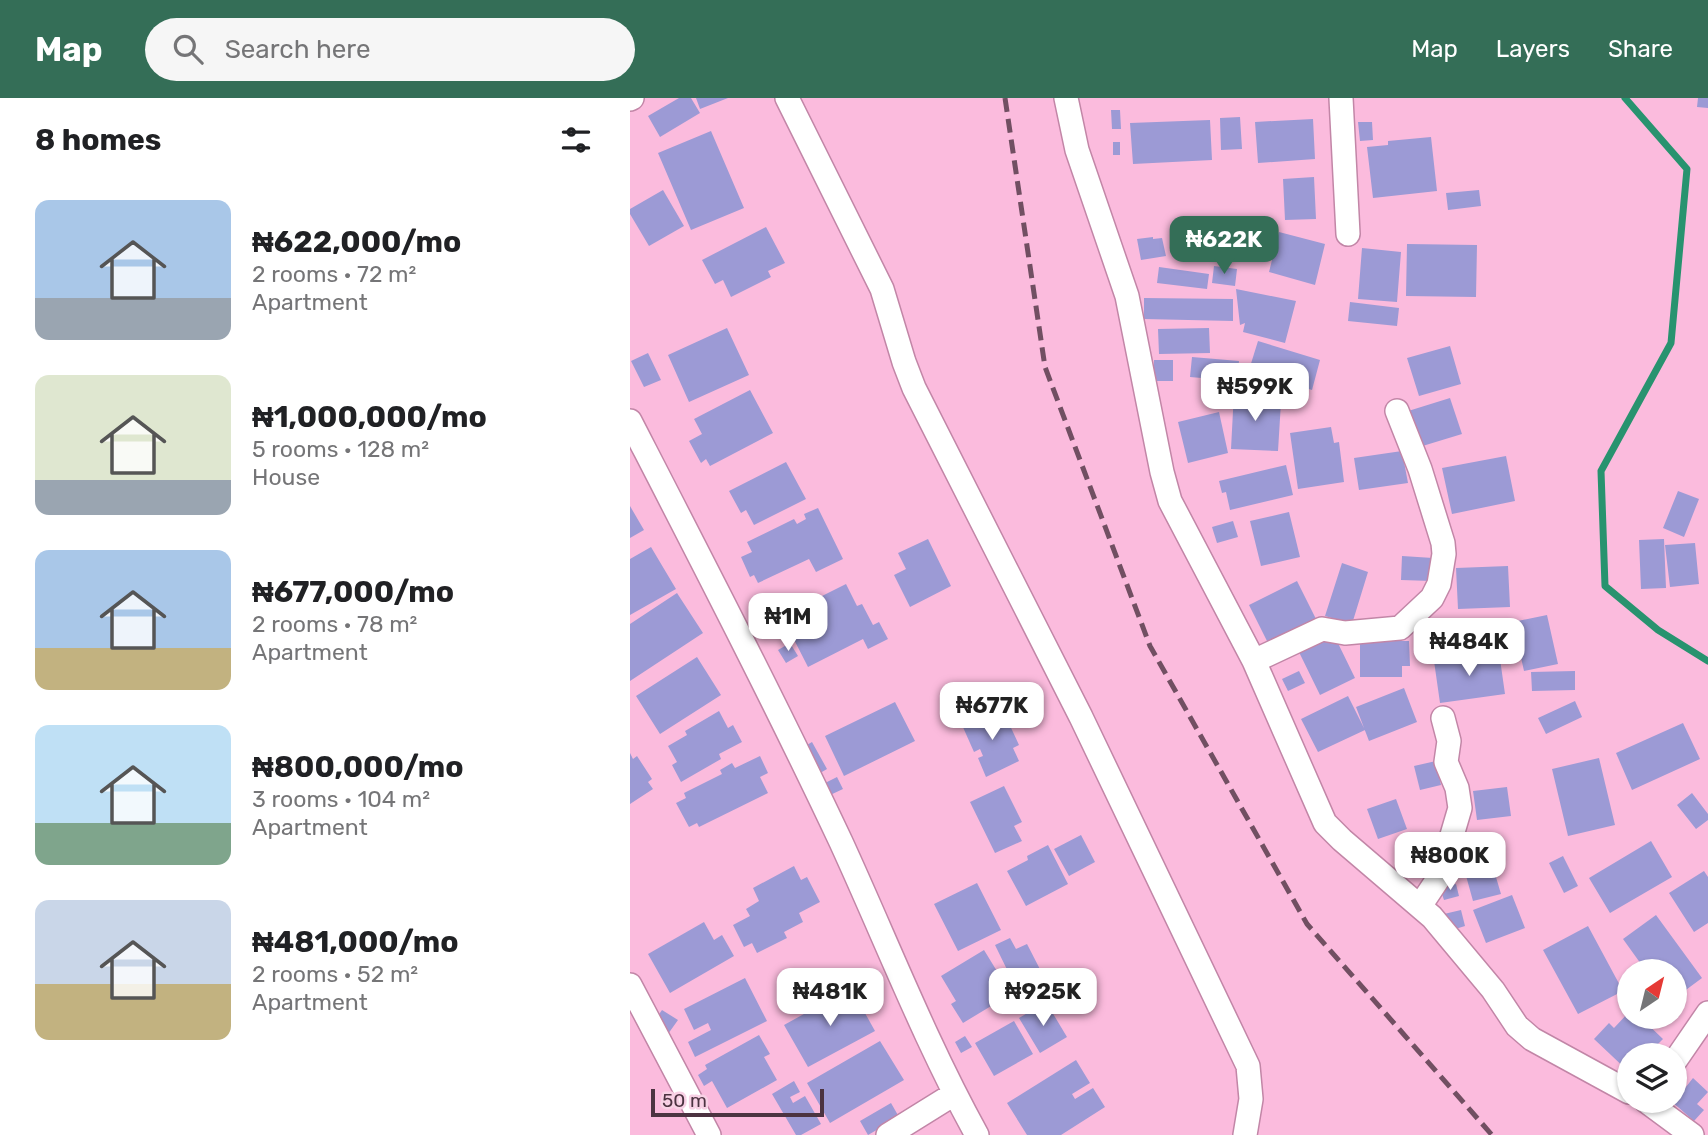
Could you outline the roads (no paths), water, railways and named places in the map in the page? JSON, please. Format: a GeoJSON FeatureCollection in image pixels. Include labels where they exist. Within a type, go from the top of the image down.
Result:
{"type":"FeatureCollection","features":[{"type":"Feature","properties":{"kind":"street"},"geometry":{"type":"LineString","coordinates":[[787,98],[882,289],[914,388],[1081,718],[1248,1066],[1251,1099],[1245,1135]]}},
{"type":"Feature","properties":{"kind":"street"},"geometry":{"type":"LineString","coordinates":[[1066,98],[1077,150],[1127,296],[1170,501],[1254,661],[1325,823],[1420,906],[1493,990],[1517,1026],[1532,1039],[1617,1085]]}},
{"type":"Feature","properties":{"kind":"street"},"geometry":{"type":"LineString","coordinates":[[1341,98],[1349,234]]}},
{"type":"Feature","properties":{"kind":"street"},"geometry":{"type":"LineString","coordinates":[[1254,661],[1322,629],[1345,633],[1400,628],[1432,598],[1439,584],[1443,543],[1420,469],[1397,411]]}},
{"type":"Feature","properties":{"kind":"street"},"geometry":{"type":"LineString","coordinates":[[630,421],[787,729],[954,1094],[977,1135]]}},
{"type":"Feature","properties":{"kind":"street"},"geometry":{"type":"LineString","coordinates":[[1420,906],[1440,876],[1460,808],[1457,788],[1446,762],[1448,741],[1443,718]]}},
{"type":"Feature","properties":{"kind":"street"},"geometry":{"type":"LineString","coordinates":[[630,985],[709,1135]]}},
{"type":"Feature","properties":{"kind":"street"},"geometry":{"type":"LineString","coordinates":[[1687,1044],[1708,1013]]}},
{"type":"Feature","properties":{"kind":"street"},"geometry":{"type":"LineString","coordinates":[[888,1135],[954,1094]]}},
{"type":"Feature","properties":{"kind":"street"},"geometry":{"type":"LineString","coordinates":[[1663,1113],[1692,1135]]}},
{"type":"Feature","properties":{"kind":"waterway"},"geometry":{"type":"LineString","coordinates":[[1625,98],[1687,169],[1671,343],[1601,471],[1605,586],[1658,630],[1708,661]]}},
{"type":"Feature","properties":{"kind":"railway"},"geometry":{"type":"LineString","coordinates":[[1005,98],[1045,367],[1150,646],[1307,924],[1492,1135]]}}]}
